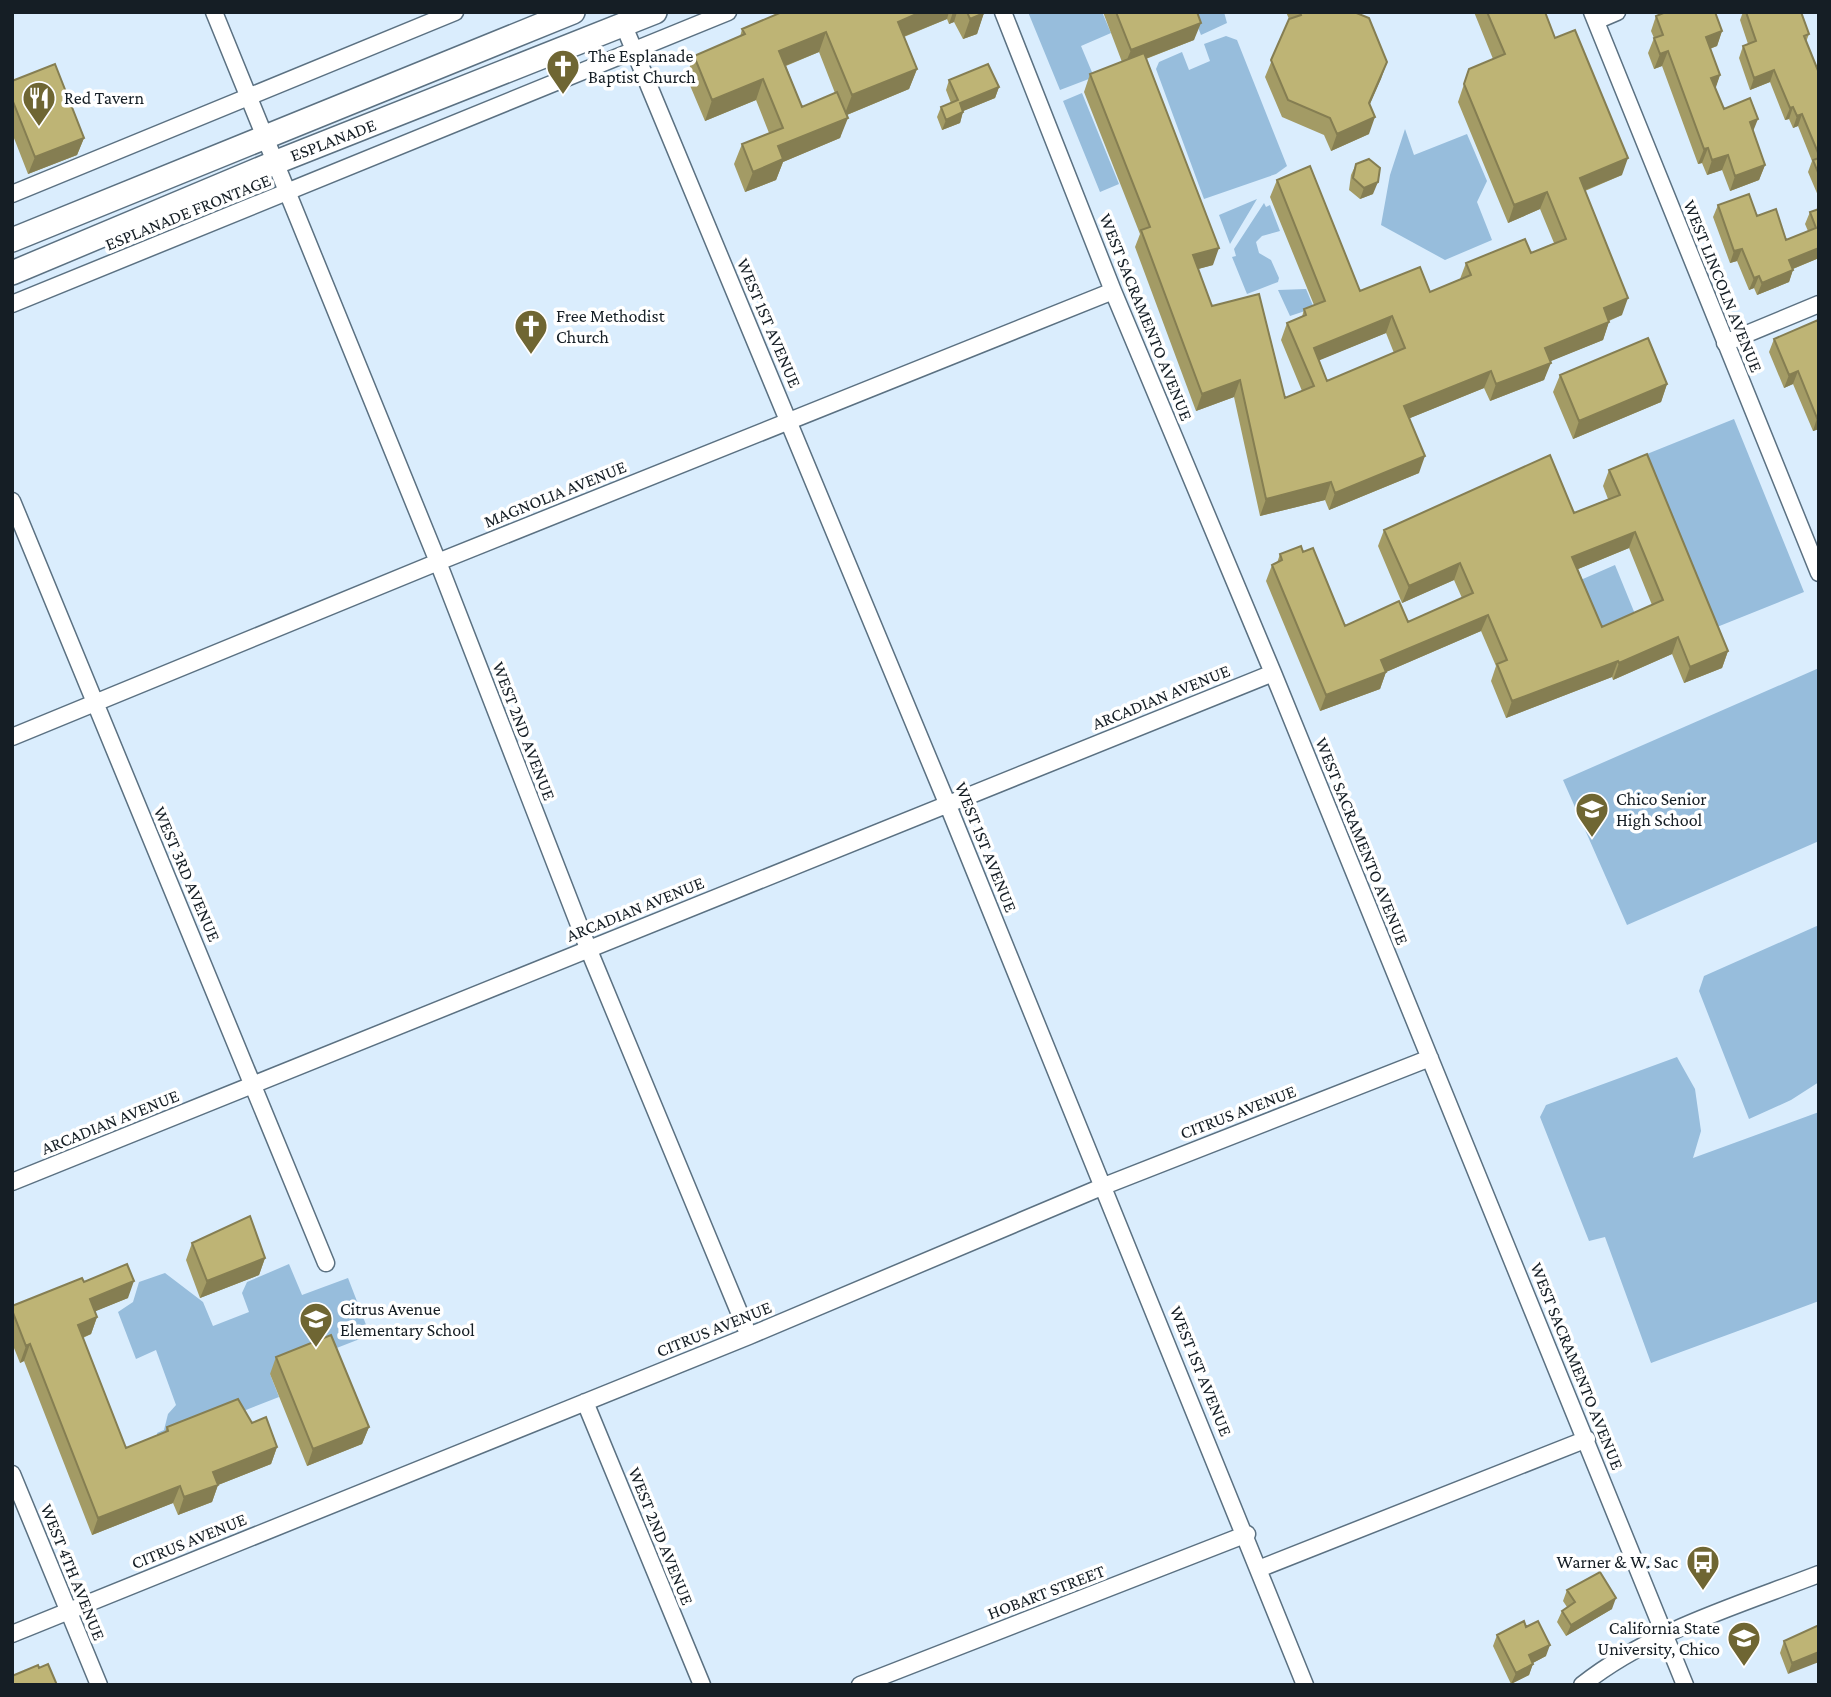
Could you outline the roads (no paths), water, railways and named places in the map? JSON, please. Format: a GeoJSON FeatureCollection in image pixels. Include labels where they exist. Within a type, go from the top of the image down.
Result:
{"type":"FeatureCollection","features":[{"type":"Feature","properties":{"kind":"main road","name":"ESPLANADE"},"geometry":{"type":"LineString","coordinates":[[12,240],[265,140],[573,12]]}},
{"type":"Feature","properties":{"kind":"main road","name":"ESPLANADE"},"geometry":{"type":"LineString","coordinates":[[12,273],[620,19],[655,12]]}},
{"type":"Feature","properties":{"kind":"street","name":"WEST 2ND AVENUE"},"geometry":{"type":"LineString","coordinates":[[214,12],[438,562],[588,948],[749,1336]]}},
{"type":"Feature","properties":{"kind":"street"},"geometry":{"type":"LineString","coordinates":[[12,194],[455,12]]}},
{"type":"Feature","properties":{"kind":"street","name":"ESPLANADE FRONTAGE"},"geometry":{"type":"LineString","coordinates":[[12,304],[728,12]]}},
{"type":"Feature","properties":{"kind":"street","name":"WEST SACRAMENTO AVENUE"},"geometry":{"type":"LineString","coordinates":[[1003,12],[1113,291],[1273,673],[1685,1685]]}},
{"type":"Feature","properties":{"kind":"street"},"geometry":{"type":"LineString","coordinates":[[1594,17],[1617,12]]}},
{"type":"Feature","properties":{"kind":"street","name":"WEST LINCOLN AVENUE"},"geometry":{"type":"LineString","coordinates":[[1594,17],[1819,573]]}},
{"type":"Feature","properties":{"kind":"street","name":"WEST 1ST AVENUE"},"geometry":{"type":"LineString","coordinates":[[620,19],[947,803],[1261,1568],[1306,1685]]}},
{"type":"Feature","properties":{"kind":"street","name":"MAGNOLIA AVENUE"},"geometry":{"type":"LineString","coordinates":[[12,737],[96,705],[438,562],[1113,291]]}},
{"type":"Feature","properties":{"kind":"street"},"geometry":{"type":"LineString","coordinates":[[1725,342],[1819,304]]}},
{"type":"Feature","properties":{"kind":"street","name":"WEST 3RD AVENUE"},"geometry":{"type":"LineString","coordinates":[[12,501],[326,1263]]}},
{"type":"Feature","properties":{"kind":"street","name":"ARCADIAN AVENUE"},"geometry":{"type":"LineString","coordinates":[[12,1182],[1273,673]]}},
{"type":"Feature","properties":{"kind":"street","name":"CITRUS AVENUE"},"geometry":{"type":"LineString","coordinates":[[12,1634],[749,1336],[1104,1185],[1430,1058]]}},
{"type":"Feature","properties":{"kind":"street","name":"WEST 2ND AVENUE"},"geometry":{"type":"LineString","coordinates":[[585,1402],[702,1685]]}},
{"type":"Feature","properties":{"kind":"street"},"geometry":{"type":"LineString","coordinates":[[1261,1568],[1587,1439]]}},
{"type":"Feature","properties":{"kind":"street","name":"WEST 4TH AVENUE"},"geometry":{"type":"LineString","coordinates":[[12,1474],[99,1685]]}},
{"type":"Feature","properties":{"kind":"street","name":"HOBART STREET"},"geometry":{"type":"LineString","coordinates":[[860,1685],[1247,1534]]}},
{"type":"Feature","properties":{"kind":"street"},"geometry":{"type":"LineString","coordinates":[[1582,1685],[1604,1667],[1664,1635],[1819,1574]]}},
{"type":"Feature","properties":{"kind":"place","name":"The Esplanade Baptist Church"},"geometry":{"type":"Point","coordinates":[563,96]}},
{"type":"Feature","properties":{"kind":"place","name":"Red Tavern"},"geometry":{"type":"Point","coordinates":[39,128]}},
{"type":"Feature","properties":{"kind":"place","name":"Free Methodist Church"},"geometry":{"type":"Point","coordinates":[531,356]}},
{"type":"Feature","properties":{"kind":"place","name":"Chico Senior High School"},"geometry":{"type":"Point","coordinates":[1592,839]}},
{"type":"Feature","properties":{"kind":"place","name":"Citrus Avenue Elementary School"},"geometry":{"type":"Point","coordinates":[316,1349]}},
{"type":"Feature","properties":{"kind":"place","name":"Warner & W. Sac"},"geometry":{"type":"Point","coordinates":[1703,1592]}},
{"type":"Feature","properties":{"kind":"place","name":"California State University, Chico"},"geometry":{"type":"Point","coordinates":[1744,1668]}}]}
